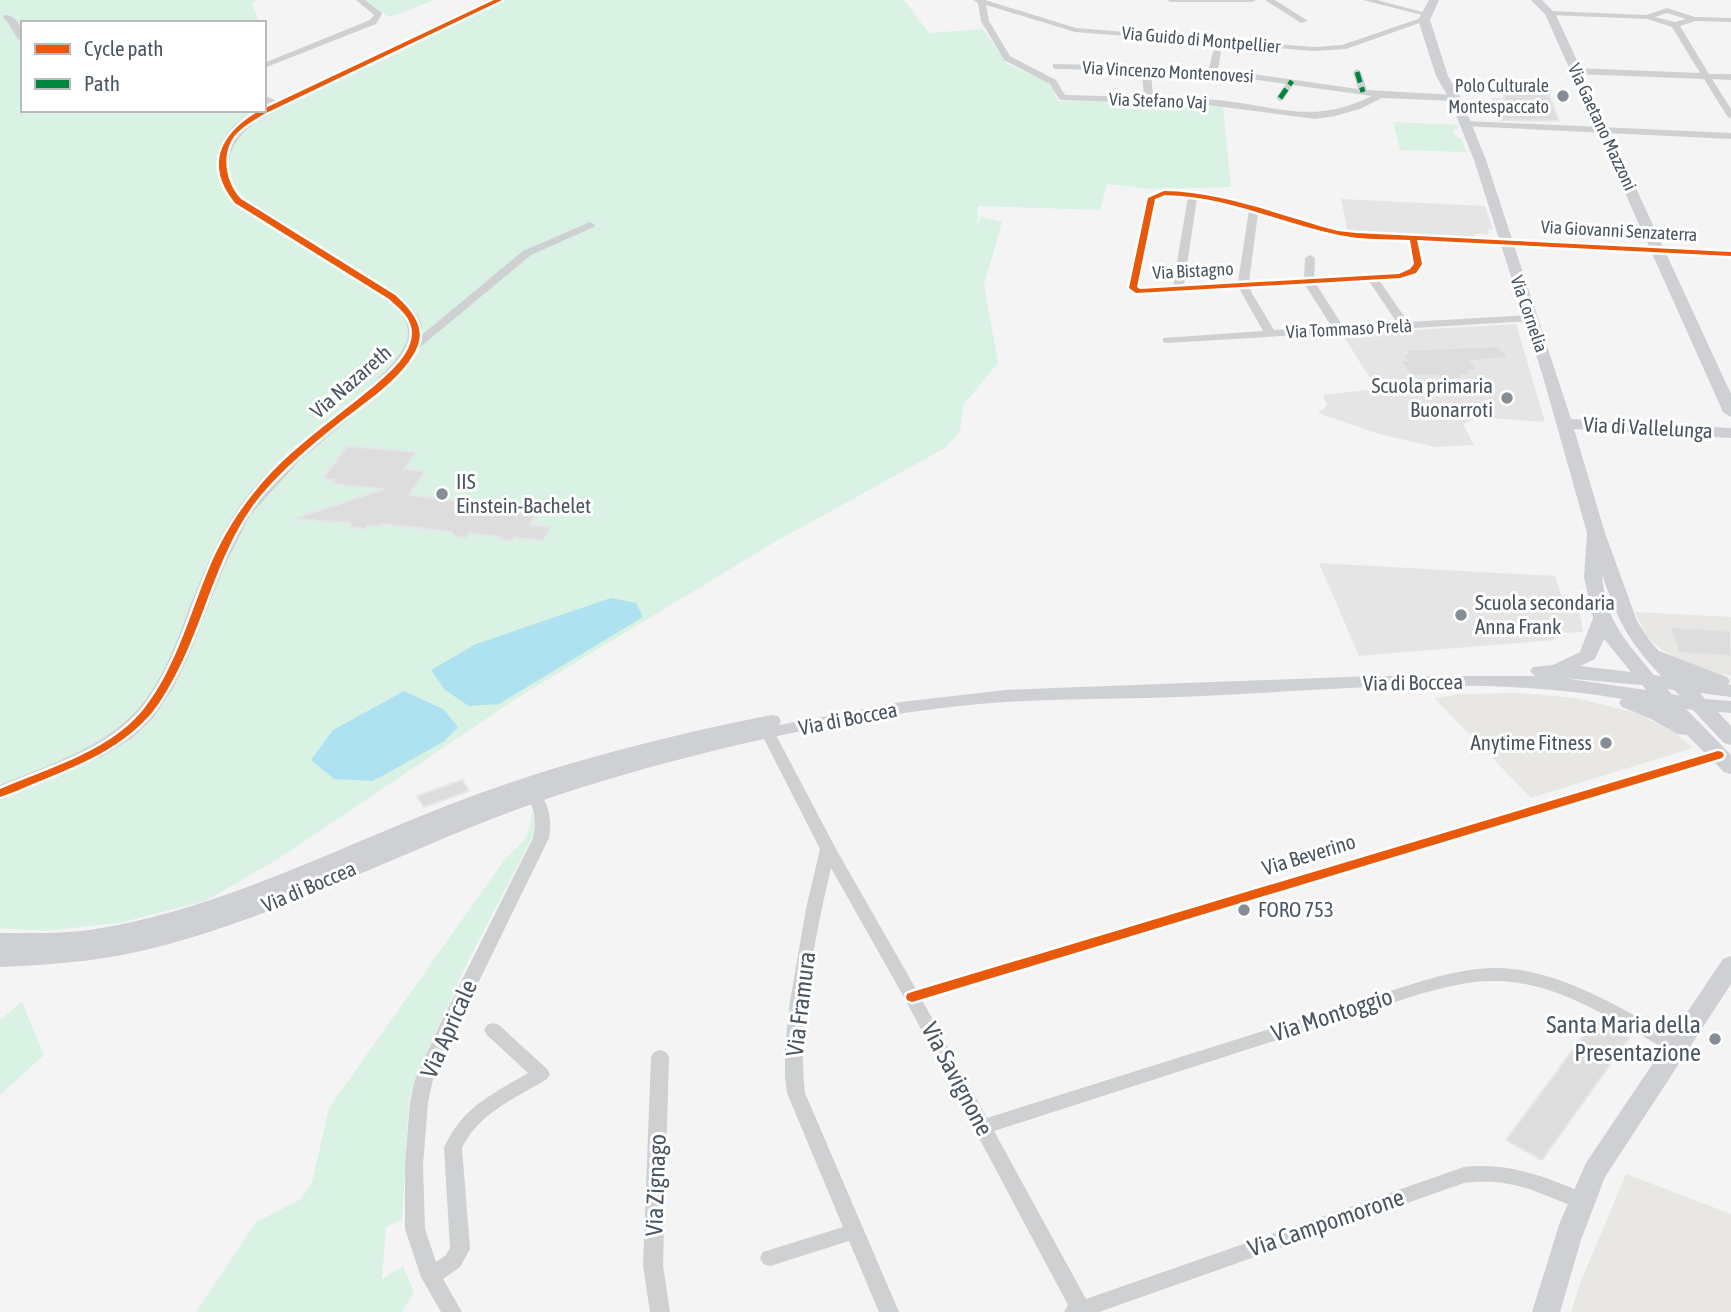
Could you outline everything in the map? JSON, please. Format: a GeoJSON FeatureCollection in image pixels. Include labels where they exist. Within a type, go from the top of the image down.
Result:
{"type":"FeatureCollection","features":[{"type":"Feature","properties":{"kind":"street"},"geometry":{"type":"LineString","coordinates":[[266,65],[375,21],[378,14],[360,0]]}},
{"type":"Feature","properties":{"kind":"street","name":"Via Nazareth"},"geometry":{"type":"LineString","coordinates":[[271,101],[499,0]]}},
{"type":"Feature","properties":{"kind":"street"},"geometry":{"type":"LineString","coordinates":[[1171,0],[1252,0]]}},
{"type":"Feature","properties":{"kind":"street"},"geometry":{"type":"LineString","coordinates":[[1269,0],[1304,21]]}},
{"type":"Feature","properties":{"kind":"street"},"geometry":{"type":"LineString","coordinates":[[1367,0],[1425,17],[1435,0]]}},
{"type":"Feature","properties":{"kind":"street","name":"Via Gaetano Mazzoni"},"geometry":{"type":"LineString","coordinates":[[1536,0],[1550,13],[1731,412]]}},
{"type":"Feature","properties":{"kind":"street"},"geometry":{"type":"LineString","coordinates":[[1661,0],[1667,10]]}},
{"type":"Feature","properties":{"kind":"street","name":"Via Guido di Montpellier"},"geometry":{"type":"LineString","coordinates":[[979,1],[1075,30],[1314,49],[1343,47],[1425,17]]}},
{"type":"Feature","properties":{"kind":"street","name":"Via Stefano Vaj"},"geometry":{"type":"LineString","coordinates":[[979,1],[985,21],[1007,58],[1054,82],[1061,97],[1230,103],[1292,115],[1315,116],[1351,111],[1381,95]]}},
{"type":"Feature","properties":{"kind":"street"},"geometry":{"type":"LineString","coordinates":[[1647,17],[1667,10],[1694,19],[1731,20]]}},
{"type":"Feature","properties":{"kind":"street"},"geometry":{"type":"LineString","coordinates":[[1550,13],[1647,17],[1675,25],[1694,19]]}},
{"type":"Feature","properties":{"kind":"street"},"geometry":{"type":"LineString","coordinates":[[7,17],[21,37]]}},
{"type":"Feature","properties":{"kind":"street","name":"Via Cornelia"},"geometry":{"type":"LineString","coordinates":[[1425,17],[1442,76],[1467,124],[1565,424],[1595,533],[1628,621],[1646,648],[1699,704],[1727,753]]}},
{"type":"Feature","properties":{"kind":"street"},"geometry":{"type":"LineString","coordinates":[[1675,25],[1731,116]]}},
{"type":"Feature","properties":{"kind":"street"},"geometry":{"type":"LineString","coordinates":[[1213,71],[1217,52]]}},
{"type":"Feature","properties":{"kind":"street","name":"Via Vincenzo Montenovesi"},"geometry":{"type":"LineString","coordinates":[[1056,66],[1213,71],[1381,95],[1455,97]]}},
{"type":"Feature","properties":{"kind":"street"},"geometry":{"type":"LineString","coordinates":[[1146,69],[1149,100]]}},
{"type":"Feature","properties":{"kind":"street"},"geometry":{"type":"LineString","coordinates":[[1576,71],[1731,77]]}},
{"type":"Feature","properties":{"kind":"street"},"geometry":{"type":"LineString","coordinates":[[1357,72],[1363,92]]}},
{"type":"Feature","properties":{"kind":"street"},"geometry":{"type":"LineString","coordinates":[[1280,97],[1292,81]]}},
{"type":"Feature","properties":{"kind":"street","name":"Via Nazareth"},"geometry":{"type":"LineString","coordinates":[[0,793],[103,747],[125,733],[147,712],[175,662],[219,555],[249,505],[293,457],[394,373],[415,346],[416,329],[409,314],[398,302],[248,209],[228,189],[223,160],[229,137],[258,112]]}},
{"type":"Feature","properties":{"kind":"street"},"geometry":{"type":"LineString","coordinates":[[1467,124],[1731,136]]}},
{"type":"Feature","properties":{"kind":"street","name":"Via Bistagno"},"geometry":{"type":"LineString","coordinates":[[1413,238],[1418,261],[1415,270],[1400,275],[1138,291],[1133,287],[1153,196],[1164,191],[1193,194],[1339,233],[1506,243]]}},
{"type":"Feature","properties":{"kind":"street"},"geometry":{"type":"LineString","coordinates":[[1178,289],[1193,194]]}},
{"type":"Feature","properties":{"kind":"street"},"geometry":{"type":"LineString","coordinates":[[1254,209],[1242,286],[1270,333]]}},
{"type":"Feature","properties":{"kind":"street"},"geometry":{"type":"LineString","coordinates":[[415,346],[527,253],[590,225]]}},
{"type":"Feature","properties":{"kind":"street","name":"Via Giovanni Senzaterra"},"geometry":{"type":"LineString","coordinates":[[1506,243],[1731,254]]}},
{"type":"Feature","properties":{"kind":"street"},"geometry":{"type":"LineString","coordinates":[[1310,258],[1309,282],[1340,330]]}},
{"type":"Feature","properties":{"kind":"street"},"geometry":{"type":"LineString","coordinates":[[1372,278],[1405,326]]}},
{"type":"Feature","properties":{"kind":"street","name":"Via Tommaso Prelà"},"geometry":{"type":"LineString","coordinates":[[1167,340],[1530,318]]}},
{"type":"Feature","properties":{"kind":"street","name":"Via di Vallelunga"},"geometry":{"type":"LineString","coordinates":[[1565,424],[1731,433]]}},
{"type":"Feature","properties":{"kind":"street","name":"Via Cornelia"},"geometry":{"type":"LineString","coordinates":[[1595,533],[1592,572],[1602,619],[1623,652],[1647,680],[1727,753]]}},
{"type":"Feature","properties":{"kind":"street"},"geometry":{"type":"LineString","coordinates":[[1553,677],[1588,655],[1602,619]]}},
{"type":"Feature","properties":{"kind":"street"},"geometry":{"type":"LineString","coordinates":[[1646,648],[1680,667],[1731,685]]}},
{"type":"Feature","properties":{"kind":"street","name":"Via di Boccea"},"geometry":{"type":"LineString","coordinates":[[0,941],[62,941],[101,936],[213,908],[267,890],[417,826],[531,790],[634,752],[708,733],[858,704],[984,685],[1354,672],[1647,680],[1731,691]]}},
{"type":"Feature","properties":{"kind":"street"},"geometry":{"type":"LineString","coordinates":[[1553,677],[1658,714],[1727,753]]}},
{"type":"Feature","properties":{"kind":"street","name":"Via di Boccea"},"geometry":{"type":"LineString","coordinates":[[0,958],[43,958],[97,952],[210,926],[266,906],[531,790],[769,735],[902,709],[997,696],[1553,677],[1666,700],[1731,707]]}},
{"type":"Feature","properties":{"kind":"street"},"geometry":{"type":"LineString","coordinates":[[769,735],[828,849]]}},
{"type":"Feature","properties":{"kind":"street","name":"Via Beverino"},"geometry":{"type":"LineString","coordinates":[[912,997],[1518,812],[1727,753]]}},
{"type":"Feature","properties":{"kind":"street","name":"Via Apricale"},"geometry":{"type":"LineString","coordinates":[[452,1312],[431,1277],[419,1248],[415,1229],[414,1165],[419,1102],[424,1080],[451,1020],[541,838],[545,822],[542,805],[531,790]]}},
{"type":"Feature","properties":{"kind":"street","name":"Via Savignone"},"geometry":{"type":"LineString","coordinates":[[828,849],[983,1126],[1078,1311]]}},
{"type":"Feature","properties":{"kind":"street","name":"Via Framura"},"geometry":{"type":"LineString","coordinates":[[828,849],[817,890],[793,1035],[792,1069],[796,1093],[889,1312]]}},
{"type":"Feature","properties":{"kind":"street"},"geometry":{"type":"LineString","coordinates":[[1546,1312],[1562,1251],[1581,1201],[1603,1159],[1731,965]]}},
{"type":"Feature","properties":{"kind":"street","name":"Via Montoggio"},"geometry":{"type":"LineString","coordinates":[[983,1126],[1409,991],[1469,976],[1506,975],[1556,986],[1677,1047]]}},
{"type":"Feature","properties":{"kind":"street","name":"Via Apricale"},"geometry":{"type":"LineString","coordinates":[[431,1277],[453,1261],[460,1249],[453,1148],[458,1132],[469,1119],[541,1074],[493,1030]]}},
{"type":"Feature","properties":{"kind":"street","name":"Via Zignago"},"geometry":{"type":"LineString","coordinates":[[660,1057],[653,1265],[660,1312]]}},
{"type":"Feature","properties":{"kind":"street","name":"Via Campomorone"},"geometry":{"type":"LineString","coordinates":[[1078,1311],[1464,1175],[1485,1172],[1519,1175],[1581,1201]]}},
{"type":"Feature","properties":{"kind":"street"},"geometry":{"type":"LineString","coordinates":[[770,1258],[856,1230]]}},
{"type":"Feature","properties":{"kind":"shaded area"},"geometry":{"type":"Polygon","coordinates":[[[1341,199],[1485,206],[1493,229],[1488,230],[1489,234],[1475,234],[1475,238],[1348,233],[1341,199]]]}},
{"type":"Feature","properties":{"kind":"shaded area"},"geometry":{"type":"Polygon","coordinates":[[[1516,324],[1545,422],[1479,417],[1463,424],[1474,445],[1436,447],[1379,434],[1318,413],[1327,406],[1323,395],[1377,389],[1342,334],[1516,324]]]}},
{"type":"Feature","properties":{"kind":"shaded area","name":"Scuola secondaria Anna Frank"},"geometry":{"type":"Polygon","coordinates":[[[1319,563],[1555,576],[1561,595],[1577,598],[1583,632],[1559,633],[1555,640],[1359,656],[1319,563]]]}},
{"type":"Feature","properties":{"kind":"shaded area"},"geometry":{"type":"Polygon","coordinates":[[[1635,612],[1731,617],[1731,676],[1705,671],[1665,652],[1648,639],[1635,612]]]}},
{"type":"Feature","properties":{"kind":"shaded area"},"geometry":{"type":"Polygon","coordinates":[[[1519,693],[1576,698],[1637,713],[1675,733],[1693,748],[1531,798],[1434,698],[1461,694],[1519,693]]]}},
{"type":"Feature","properties":{"kind":"shaded area"},"geometry":{"type":"Polygon","coordinates":[[[1626,1174],[1731,1214],[1731,1312],[1571,1312],[1581,1281],[1626,1174]]]}},
{"type":"Feature","properties":{"kind":"green space"},"geometry":{"type":"Polygon","coordinates":[[[0,0],[259,0],[252,3],[258,21],[21,21],[21,112],[266,112],[266,103],[276,109],[502,0],[904,0],[929,33],[983,29],[1006,63],[1050,83],[1058,101],[1210,103],[1223,107],[1231,187],[1150,189],[1107,184],[1100,210],[978,206],[977,227],[981,217],[1002,222],[984,285],[998,363],[963,405],[960,431],[945,448],[773,543],[517,698],[278,859],[205,901],[119,923],[44,931],[0,928],[0,0]]]}},
{"type":"Feature","properties":{"kind":"green space"},"geometry":{"type":"Polygon","coordinates":[[[365,0],[435,0],[389,17],[365,0]]]}},
{"type":"Feature","properties":{"kind":"green space"},"geometry":{"type":"Polygon","coordinates":[[[1393,122],[1458,125],[1458,129],[1453,130],[1455,136],[1462,139],[1466,152],[1400,150],[1393,122]]]}},
{"type":"Feature","properties":{"kind":"green space"},"geometry":{"type":"Polygon","coordinates":[[[532,812],[536,830],[465,967],[409,1100],[402,1220],[386,1227],[382,1279],[403,1266],[414,1292],[402,1312],[196,1312],[255,1223],[301,1199],[312,1183],[329,1108],[505,859],[524,839],[532,812]]]}},
{"type":"Feature","properties":{"kind":"green space"},"geometry":{"type":"Polygon","coordinates":[[[22,1002],[44,1055],[0,1095],[0,1020],[22,1002]]]}},
{"type":"Feature","properties":{"kind":"water"},"geometry":{"type":"Polygon","coordinates":[[[611,598],[636,603],[643,617],[499,704],[469,706],[445,690],[431,670],[476,644],[611,598]]]}},
{"type":"Feature","properties":{"kind":"water"},"geometry":{"type":"Polygon","coordinates":[[[404,691],[443,709],[458,727],[443,742],[373,781],[334,779],[311,760],[333,730],[404,691]]]}},
{"type":"Feature","properties":{"kind":"building"},"geometry":{"type":"Polygon","coordinates":[[[1502,91],[1548,93],[1559,121],[1500,120],[1493,99],[1505,99],[1502,91]]]}},
{"type":"Feature","properties":{"kind":"building"},"geometry":{"type":"Polygon","coordinates":[[[1499,346],[1509,358],[1471,361],[1478,370],[1468,371],[1471,375],[1460,375],[1463,379],[1440,380],[1437,375],[1411,377],[1400,360],[1406,360],[1402,354],[1408,354],[1405,350],[1499,346]]]}},
{"type":"Feature","properties":{"kind":"building"},"geometry":{"type":"Polygon","coordinates":[[[347,446],[416,452],[404,469],[425,471],[409,495],[539,511],[530,525],[551,527],[543,541],[514,537],[512,541],[469,533],[466,538],[453,536],[453,532],[381,524],[368,525],[365,529],[350,527],[350,523],[293,519],[384,489],[332,484],[335,480],[323,479],[347,446]]]}},
{"type":"Feature","properties":{"kind":"building"},"geometry":{"type":"Polygon","coordinates":[[[1670,627],[1731,631],[1731,656],[1679,653],[1670,627]]]}},
{"type":"Feature","properties":{"kind":"building"},"geometry":{"type":"Polygon","coordinates":[[[462,780],[469,791],[424,807],[417,796],[462,780]]]}},
{"type":"Feature","properties":{"kind":"building"},"geometry":{"type":"Polygon","coordinates":[[[1595,1020],[1629,1038],[1542,1160],[1506,1140],[1595,1020]]]}},
{"type":"Feature","properties":{"kind":"marked path"},"geometry":{"type":"LineString","coordinates":[[1357,72],[1363,92]]}},
{"type":"Feature","properties":{"kind":"marked path"},"geometry":{"type":"LineString","coordinates":[[1280,98],[1292,81]]}},
{"type":"Feature","properties":{"kind":"cycle path"},"geometry":{"type":"LineString","coordinates":[[266,111],[499,0]]}},
{"type":"Feature","properties":{"kind":"cycle path"},"geometry":{"type":"LineString","coordinates":[[0,793],[96,752],[125,733],[146,713],[177,660],[214,569],[242,514],[275,474],[294,456],[394,373],[410,353],[414,343],[415,325],[403,307],[392,297],[238,201],[232,193],[224,172],[223,156],[226,146],[236,130],[263,112]]}},
{"type":"Feature","properties":{"kind":"cycle path"},"geometry":{"type":"LineString","coordinates":[[1413,238],[1366,237],[1338,233],[1211,198],[1184,193],[1164,193],[1152,198],[1133,288],[1139,291],[1400,276],[1413,271],[1418,264],[1413,238],[1731,254]]}},
{"type":"Feature","properties":{"kind":"cycle path"},"geometry":{"type":"LineString","coordinates":[[912,997],[1718,755]]}},
{"type":"Feature","properties":{"kind":"place","name":"Polo Culturale Montespaccato"},"geometry":{"type":"Point","coordinates":[1563,96]}},
{"type":"Feature","properties":{"kind":"place","name":"Scuola primaria Buonarroti"},"geometry":{"type":"Point","coordinates":[1507,398]}},
{"type":"Feature","properties":{"kind":"place","name":"IIS Einstein-Bachelet"},"geometry":{"type":"Point","coordinates":[442,494]}},
{"type":"Feature","properties":{"kind":"place","name":"Scuola secondaria Anna Frank"},"geometry":{"type":"Point","coordinates":[1461,615]}},
{"type":"Feature","properties":{"kind":"place","name":"Anytime Fitness"},"geometry":{"type":"Point","coordinates":[1606,743]}},
{"type":"Feature","properties":{"kind":"place","name":"FORO 753"},"geometry":{"type":"Point","coordinates":[1244,910]}},
{"type":"Feature","properties":{"kind":"place","name":"Santa Maria della Presentazione"},"geometry":{"type":"Point","coordinates":[1715,1039]}}]}
